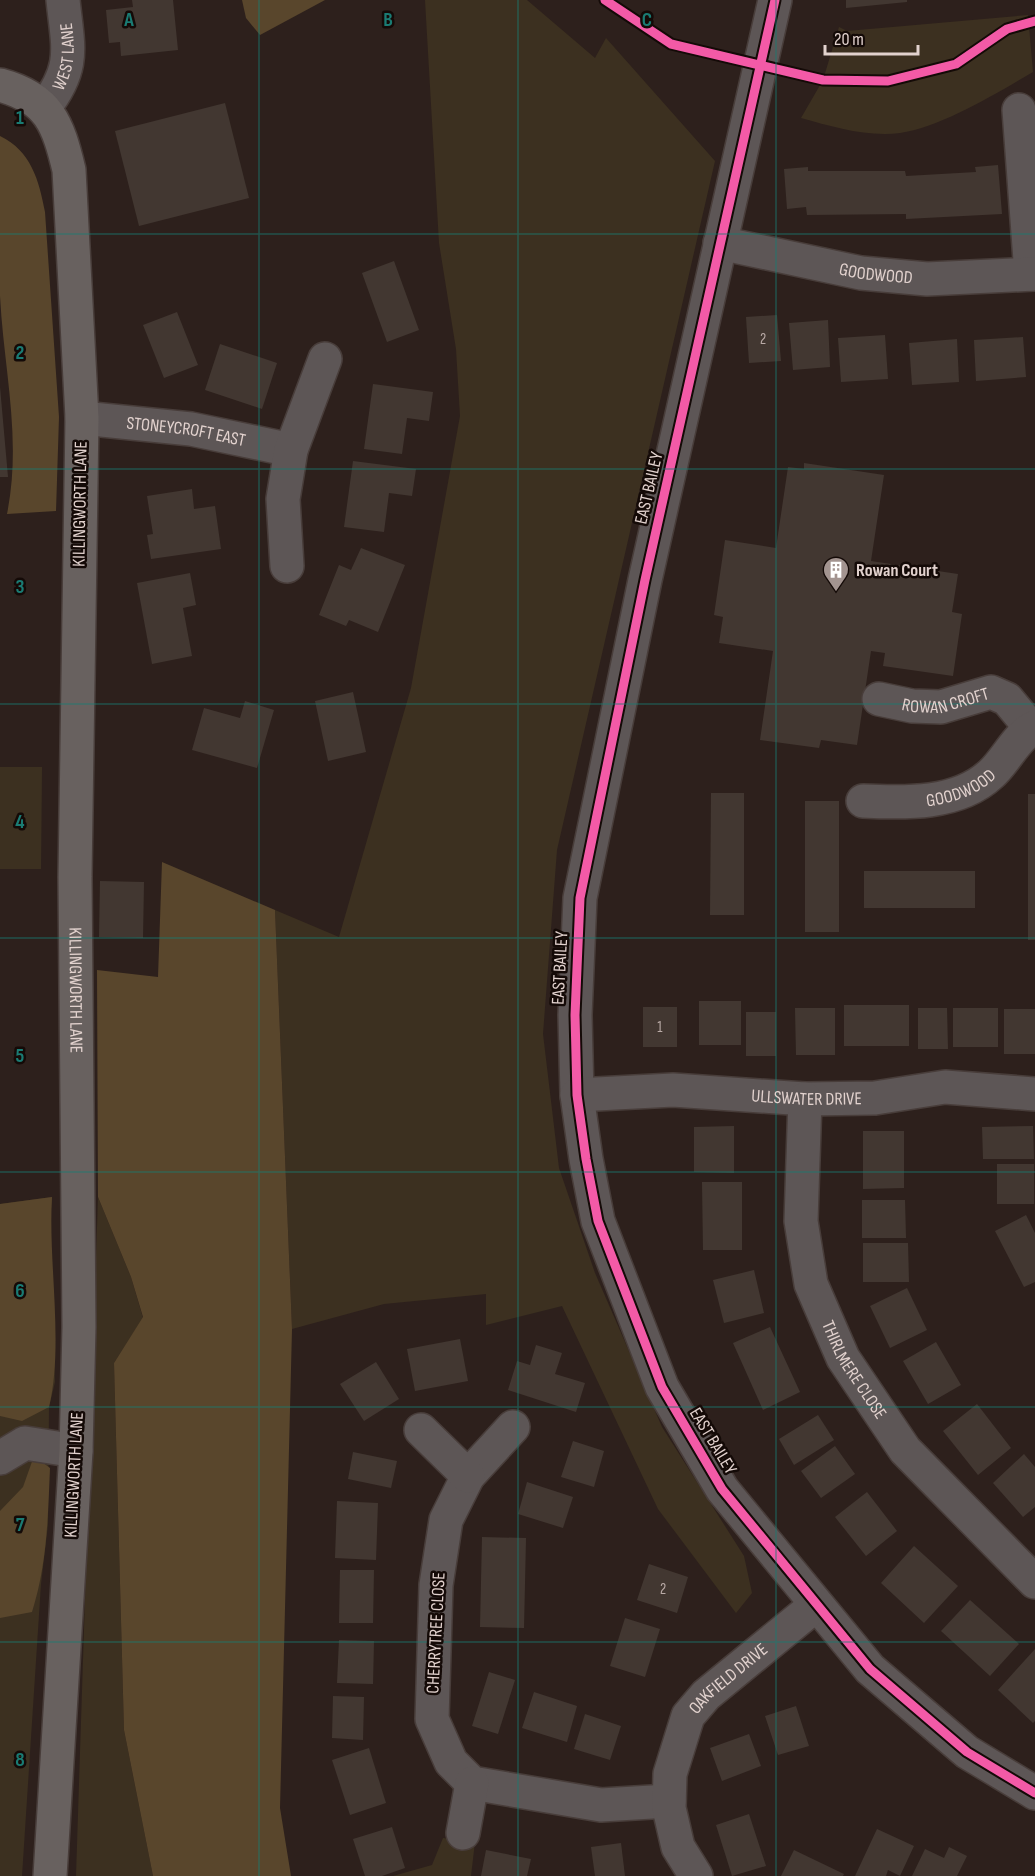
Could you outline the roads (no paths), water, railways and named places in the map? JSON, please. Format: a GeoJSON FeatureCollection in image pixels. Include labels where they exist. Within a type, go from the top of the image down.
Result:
{"type":"FeatureCollection","features":[{"type":"Feature","properties":{"kind":"main road"},"geometry":{"type":"LineString","coordinates":[[0,85],[34,98],[44,108]]}},
{"type":"Feature","properties":{"kind":"main road","name":"KILLINGWORTH LANE"},"geometry":{"type":"LineString","coordinates":[[44,108],[56,125],[69,170],[82,418],[75,877],[79,1316],[76,1451],[50,1876]]}},
{"type":"Feature","properties":{"kind":"street","name":"WEST LANE"},"geometry":{"type":"LineString","coordinates":[[44,108],[63,82],[67,66],[63,0]]}},
{"type":"Feature","properties":{"kind":"street","name":"EAST BAILEY"},"geometry":{"type":"LineString","coordinates":[[776,0],[640,602],[580,898],[575,1016],[577,1095],[586,1159],[598,1221],[662,1387],[722,1489],[870,1669],[967,1752],[1035,1793]]}},
{"type":"Feature","properties":{"kind":"street"},"geometry":{"type":"LineString","coordinates":[[1018,110],[1033,274]]}},
{"type":"Feature","properties":{"kind":"street","name":"GOODWOOD"},"geometry":{"type":"LineString","coordinates":[[720,243],[861,273],[927,279],[1033,274]]}},
{"type":"Feature","properties":{"kind":"street"},"geometry":{"type":"LineString","coordinates":[[287,566],[283,499],[291,450],[325,359]]}},
{"type":"Feature","properties":{"kind":"street","name":"STONEYCROFT EAST"},"geometry":{"type":"LineString","coordinates":[[82,418],[192,429],[291,450]]}},
{"type":"Feature","properties":{"kind":"street","name":"ROWAN CROFT"},"geometry":{"type":"LineString","coordinates":[[879,699],[912,706],[941,707],[991,692],[1007,699],[1033,728]]}},
{"type":"Feature","properties":{"kind":"street","name":"GOODWOOD"},"geometry":{"type":"LineString","coordinates":[[863,801],[898,802],[961,793],[991,775],[1033,728]]}},
{"type":"Feature","properties":{"kind":"street","name":"ULLSWATER DRIVE"},"geometry":{"type":"LineString","coordinates":[[577,1095],[674,1090],[804,1099],[875,1098],[945,1087],[1035,1094]]}},
{"type":"Feature","properties":{"kind":"street","name":"THIRLMERE CLOSE"},"geometry":{"type":"LineString","coordinates":[[804,1099],[801,1221],[811,1284],[843,1358],[905,1450],[1035,1582]]}},
{"type":"Feature","properties":{"kind":"street","name":"CHERRYTREE CLOSE"},"geometry":{"type":"LineString","coordinates":[[472,1783],[451,1761],[432,1719],[436,1585],[446,1520],[468,1476],[513,1427]]}},
{"type":"Feature","properties":{"kind":"street"},"geometry":{"type":"LineString","coordinates":[[421,1430],[468,1476]]}},
{"type":"Feature","properties":{"kind":"street"},"geometry":{"type":"LineString","coordinates":[[0,1458],[25,1443],[76,1451]]}},
{"type":"Feature","properties":{"kind":"street","name":"OAKFIELD DRIVE"},"geometry":{"type":"LineString","coordinates":[[696,1876],[678,1847],[669,1801],[670,1774],[688,1716],[706,1695],[816,1605]]}},
{"type":"Feature","properties":{"kind":"street"},"geometry":{"type":"LineString","coordinates":[[463,1833],[472,1783],[602,1805],[669,1801]]}},
{"type":"Feature","properties":{"kind":"place","name":"Rowan Court"},"geometry":{"type":"Point","coordinates":[836,593]}}]}
